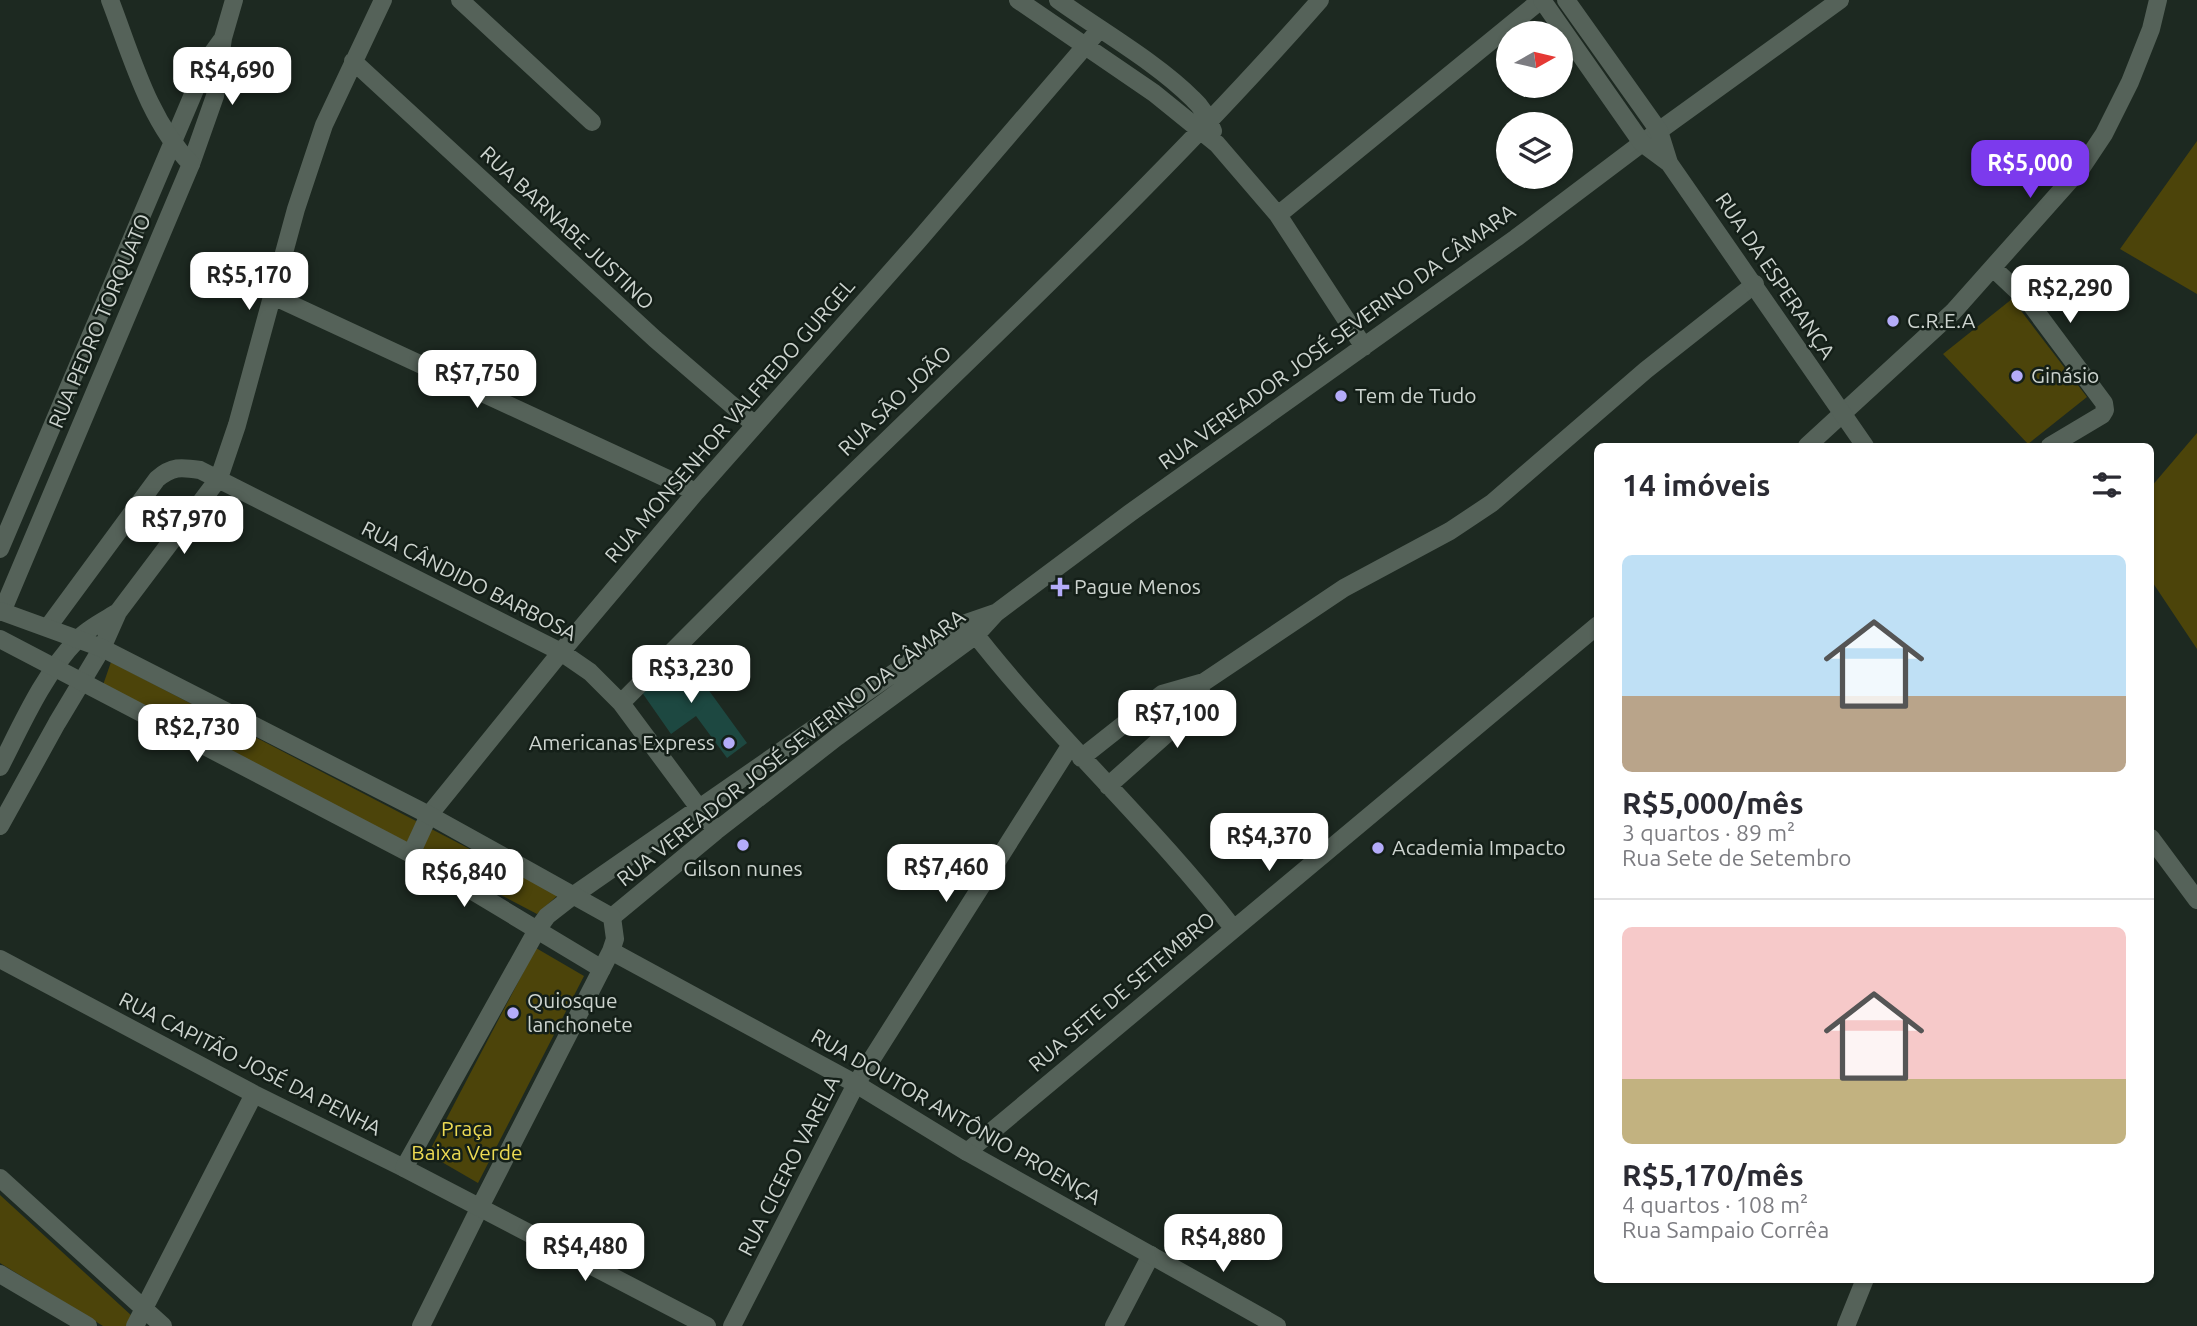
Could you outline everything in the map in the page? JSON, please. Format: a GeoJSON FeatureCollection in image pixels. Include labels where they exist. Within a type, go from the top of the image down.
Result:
{"type":"FeatureCollection","features":[{"type":"Feature","properties":{"kind":"street"},"geometry":{"type":"LineString","coordinates":[[110,0],[156,117],[172,144],[191,164]]}},
{"type":"Feature","properties":{"kind":"street","name":"RUA PEDRO TORQUATO"},"geometry":{"type":"LineString","coordinates":[[1,613],[191,164],[215,96],[223,38],[234,0]]}},
{"type":"Feature","properties":{"kind":"street"},"geometry":{"type":"LineString","coordinates":[[0,826],[102,648],[118,612],[219,478],[237,425],[296,209],[324,125],[383,0]]}},
{"type":"Feature","properties":{"kind":"street"},"geometry":{"type":"LineString","coordinates":[[460,0],[592,122]]}},
{"type":"Feature","properties":{"kind":"street"},"geometry":{"type":"LineString","coordinates":[[1018,0],[1204,127],[1278,215],[1364,347]]}},
{"type":"Feature","properties":{"kind":"street"},"geometry":{"type":"LineString","coordinates":[[1058,0],[1195,100],[1204,127]]}},
{"type":"Feature","properties":{"kind":"street","name":"RUA SÃO JOÃO"},"geometry":{"type":"LineString","coordinates":[[621,703],[819,505],[1065,269],[1204,127],[1320,0]]}},
{"type":"Feature","properties":{"kind":"street"},"geometry":{"type":"LineString","coordinates":[[1278,215],[1541,0]]}},
{"type":"Feature","properties":{"kind":"street","name":"RUA DA ESPERANÇA"},"geometry":{"type":"LineString","coordinates":[[1541,0],[1642,143],[1669,163]]}},
{"type":"Feature","properties":{"kind":"street","name":"RUA DA ESPERANÇA"},"geometry":{"type":"LineString","coordinates":[[1566,0],[1659,131],[1669,163],[1863,443]]}},
{"type":"Feature","properties":{"kind":"street","name":"RUA VEREADOR JOSÉ SEVERINO DA CÂMARA"},"geometry":{"type":"LineString","coordinates":[[574,895],[824,720],[996,613],[1130,513],[1516,238],[1840,0]]}},
{"type":"Feature","properties":{"kind":"street"},"geometry":{"type":"LineString","coordinates":[[1811,443],[1953,312],[2074,178],[2104,134],[2130,82],[2151,29],[2158,0]]}},
{"type":"Feature","properties":{"kind":"street","name":"RUA MONSENHOR VALFREDO GURGEL"},"geometry":{"type":"LineString","coordinates":[[411,854],[429,816],[561,652],[696,492],[1099,30]]}},
{"type":"Feature","properties":{"kind":"street","name":"RUA PEDRO TORQUATO"},"geometry":{"type":"LineString","coordinates":[[0,549],[208,59],[223,38]]}},
{"type":"Feature","properties":{"kind":"street","name":"RUA BARNABE JUSTINO"},"geometry":{"type":"LineString","coordinates":[[353,61],[655,339],[755,425]]}},
{"type":"Feature","properties":{"kind":"street"},"geometry":{"type":"LineString","coordinates":[[1994,269],[2029,302],[2104,403],[2105,410],[2102,415],[2055,443]]}},
{"type":"Feature","properties":{"kind":"street"},"geometry":{"type":"LineString","coordinates":[[1108,786],[1181,721],[1205,682],[1344,588],[1450,531],[1492,503],[1646,370],[1755,284]]}},
{"type":"Feature","properties":{"kind":"street"},"geometry":{"type":"LineString","coordinates":[[273,296],[696,492]]}},
{"type":"Feature","properties":{"kind":"street","name":"RUA CÂNDIDO BARBOSA"},"geometry":{"type":"LineString","coordinates":[[48,627],[157,479],[168,470],[180,466],[200,470],[561,652],[590,672],[621,703],[716,831]]}},
{"type":"Feature","properties":{"kind":"street"},"geometry":{"type":"LineString","coordinates":[[0,767],[34,701],[78,638],[118,612]]}},
{"type":"Feature","properties":{"kind":"street"},"geometry":{"type":"LineString","coordinates":[[1,613],[48,627],[102,648],[429,816],[612,917],[615,939],[611,950],[421,1326]]}},
{"type":"Feature","properties":{"kind":"street","name":"RUA SETE DE SETEMBRO"},"geometry":{"type":"LineString","coordinates":[[967,1152],[1594,628]]}},
{"type":"Feature","properties":{"kind":"street"},"geometry":{"type":"LineString","coordinates":[[971,629],[1076,752],[1166,848],[1233,928]]}},
{"type":"Feature","properties":{"kind":"street","name":"RUA VEREADOR JOSÉ SEVERINO DA CÂMARA"},"geometry":{"type":"LineString","coordinates":[[612,917],[971,629]]}},
{"type":"Feature","properties":{"kind":"street"},"geometry":{"type":"LineString","coordinates":[[0,639],[411,854],[602,969]]}},
{"type":"Feature","properties":{"kind":"street","name":"RUA CICERO VARELA"},"geometry":{"type":"LineString","coordinates":[[732,1326],[856,1084],[1076,752],[1162,694],[1205,682]]}},
{"type":"Feature","properties":{"kind":"street"},"geometry":{"type":"LineString","coordinates":[[824,720],[837,737]]}},
{"type":"Feature","properties":{"kind":"street"},"geometry":{"type":"LineString","coordinates":[[2154,842],[2197,900]]}},
{"type":"Feature","properties":{"kind":"street"},"geometry":{"type":"LineString","coordinates":[[404,1168],[537,930],[547,916],[574,895]]}},
{"type":"Feature","properties":{"kind":"street","name":"RUA DOUTOR ANTÔNIO PROENÇA"},"geometry":{"type":"LineString","coordinates":[[611,950],[856,1084],[967,1152],[1277,1326]]}},
{"type":"Feature","properties":{"kind":"street","name":"RUA CAPITÃO JOSÉ DA PENHA"},"geometry":{"type":"LineString","coordinates":[[0,959],[254,1094],[404,1168],[707,1326]]}},
{"type":"Feature","properties":{"kind":"street"},"geometry":{"type":"LineString","coordinates":[[135,1326],[254,1094]]}},
{"type":"Feature","properties":{"kind":"street"},"geometry":{"type":"LineString","coordinates":[[0,1178],[163,1326]]}},
{"type":"Feature","properties":{"kind":"street"},"geometry":{"type":"LineString","coordinates":[[1114,1326],[1151,1255]]}},
{"type":"Feature","properties":{"kind":"street"},"geometry":{"type":"LineString","coordinates":[[0,1274],[88,1326]]}},
{"type":"Feature","properties":{"kind":"street"},"geometry":{"type":"LineString","coordinates":[[1846,1326],[1863,1283]]}},
{"type":"Feature","properties":{"kind":"green space"},"geometry":{"type":"Polygon","coordinates":[[[2197,141],[2197,294],[2120,249],[2197,141]]]}},
{"type":"Feature","properties":{"kind":"green space","name":"Ginásio"},"geometry":{"type":"Polygon","coordinates":[[[2012,299],[2087,397],[2027,443],[1943,354],[2012,299]]]}},
{"type":"Feature","properties":{"kind":"green space"},"geometry":{"type":"Polygon","coordinates":[[[2197,433],[2197,649],[2154,584],[2154,483],[2197,433]]]}},
{"type":"Feature","properties":{"kind":"green space"},"geometry":{"type":"Polygon","coordinates":[[[111,662],[558,895],[537,914],[103,685],[111,662]]]}},
{"type":"Feature","properties":{"kind":"green space","name":"Praça Baixa Verde"},"geometry":{"type":"Polygon","coordinates":[[[536,948],[584,976],[478,1183],[428,1154],[536,948]]]}},
{"type":"Feature","properties":{"kind":"green space"},"geometry":{"type":"Polygon","coordinates":[[[0,1195],[132,1316],[126,1326],[103,1326],[0,1263],[0,1195]]]}},
{"type":"Feature","properties":{"kind":"building"},"geometry":{"type":"Polygon","coordinates":[[[681,652],[747,743],[727,758],[696,716],[671,734],[641,691],[681,652]]]}},
{"type":"Feature","properties":{"kind":"place","name":"C.R.E.A"},"geometry":{"type":"Point","coordinates":[1893,321]}},
{"type":"Feature","properties":{"kind":"place","name":"Ginásio"},"geometry":{"type":"Point","coordinates":[2017,376]}},
{"type":"Feature","properties":{"kind":"place","name":"Tem de Tudo"},"geometry":{"type":"Point","coordinates":[1341,396]}},
{"type":"Feature","properties":{"kind":"place","name":"Pague Menos"},"geometry":{"type":"Point","coordinates":[1060,587]}},
{"type":"Feature","properties":{"kind":"place","name":"Americanas Express"},"geometry":{"type":"Point","coordinates":[729,743]}},
{"type":"Feature","properties":{"kind":"place","name":"Gilson nunes"},"geometry":{"type":"Point","coordinates":[743,845]}},
{"type":"Feature","properties":{"kind":"place","name":"Academia Impacto"},"geometry":{"type":"Point","coordinates":[1378,848]}},
{"type":"Feature","properties":{"kind":"place","name":"Quiosque lanchonete"},"geometry":{"type":"Point","coordinates":[513,1013]}}]}
